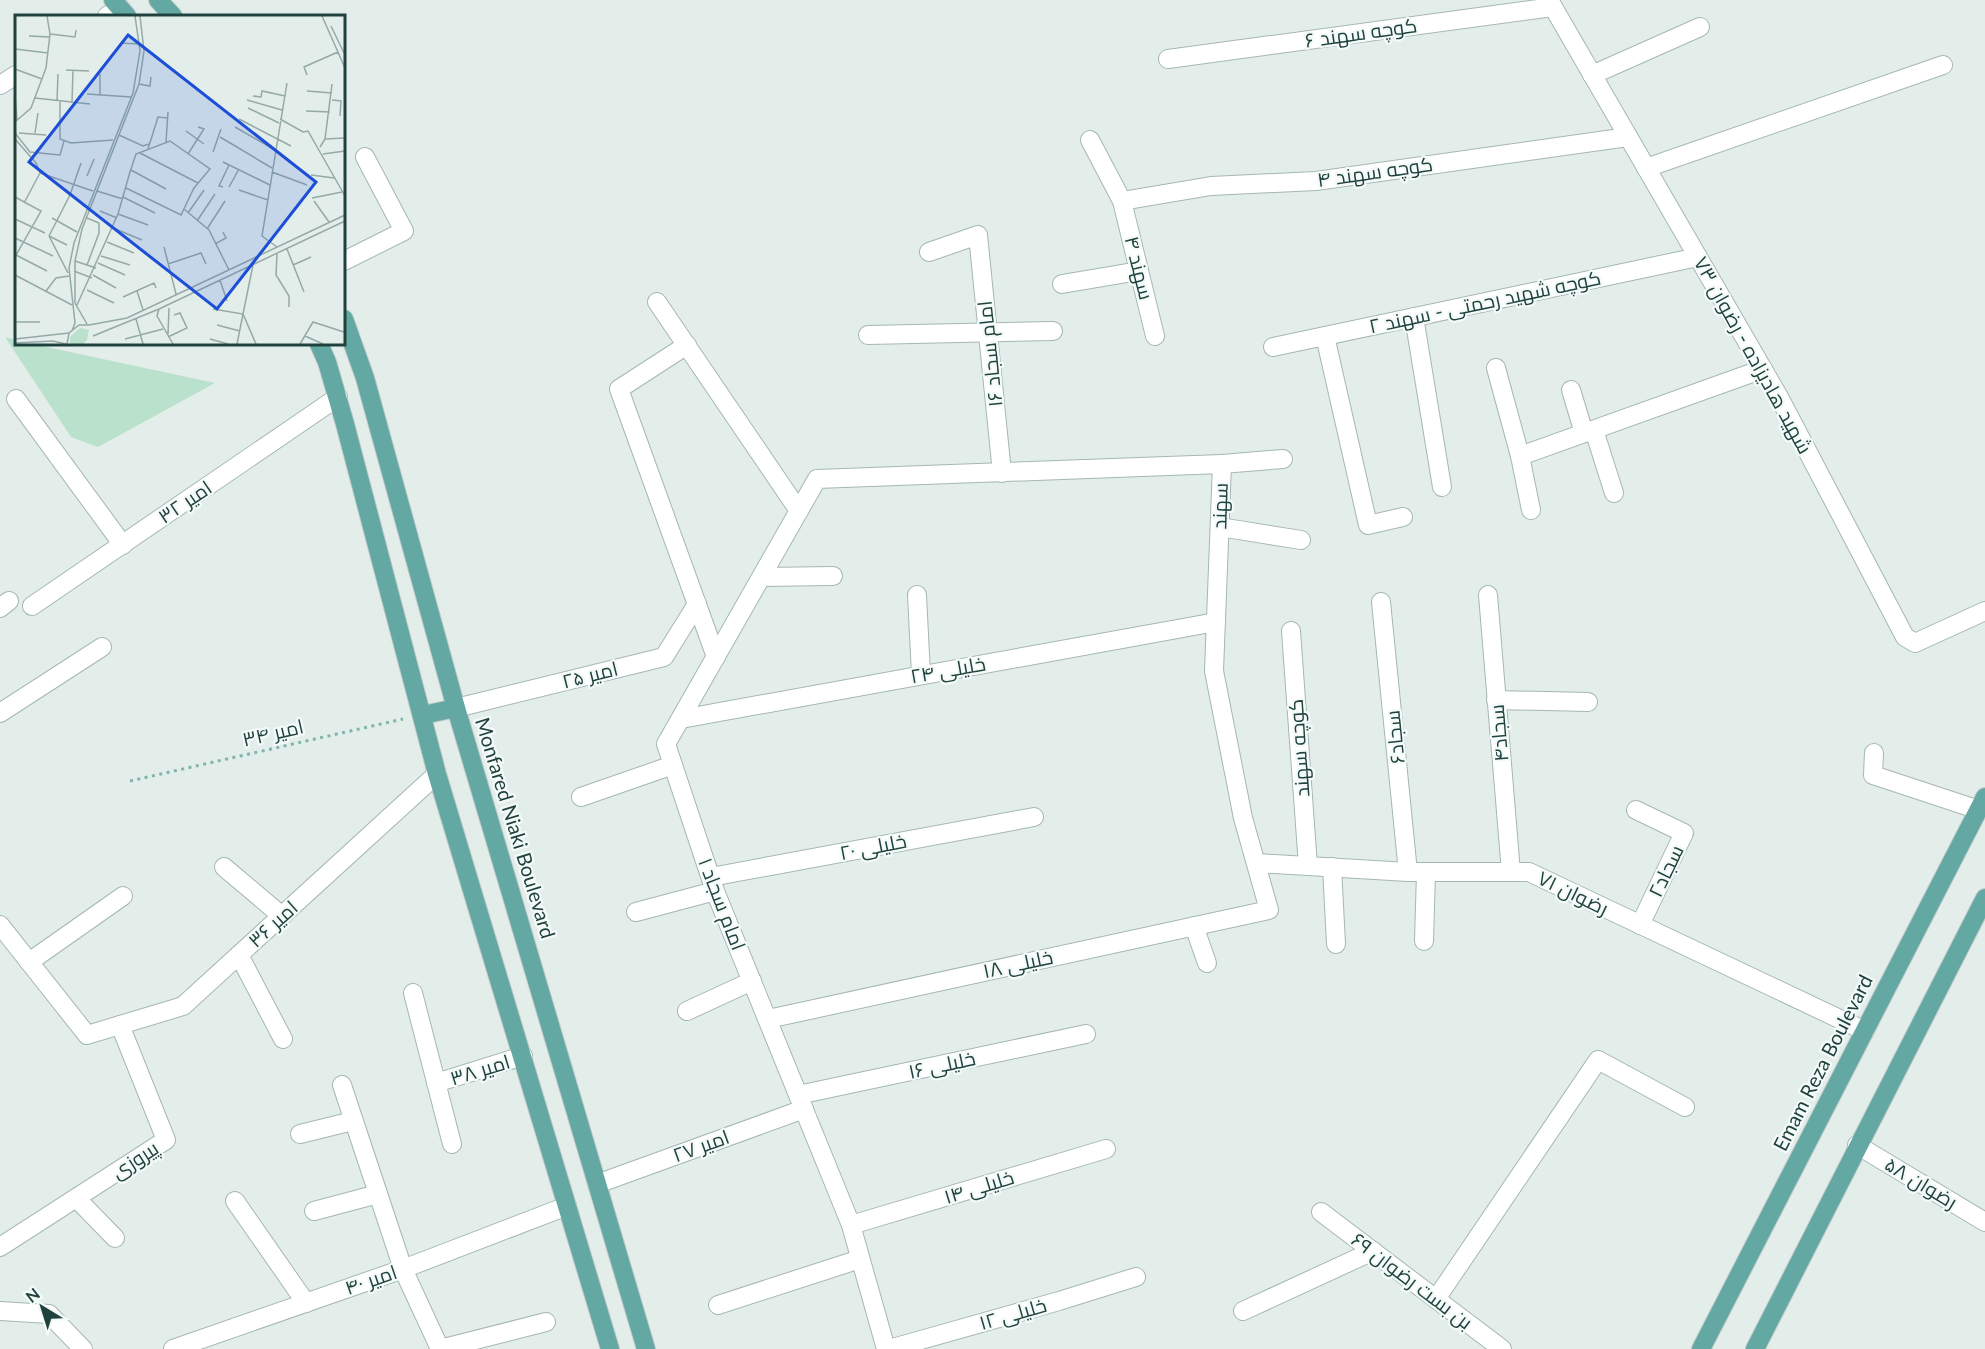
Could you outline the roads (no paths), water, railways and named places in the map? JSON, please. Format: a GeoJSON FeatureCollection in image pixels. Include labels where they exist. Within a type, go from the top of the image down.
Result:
{"type":"FeatureCollection","features":[{"type":"Feature","properties":{"kind":"main road"},"geometry":{"type":"LineString","coordinates":[[158,0],[172,15]]}},
{"type":"Feature","properties":{"kind":"main road","name":"Monfared Niaki Boulevard"},"geometry":{"type":"LineString","coordinates":[[345,322],[365,378],[456,708],[646,1349]]}},
{"type":"Feature","properties":{"kind":"main road"},"geometry":{"type":"LineString","coordinates":[[319,345],[338,397],[437,774],[610,1349]]}},
{"type":"Feature","properties":{"kind":"main road"},"geometry":{"type":"LineString","coordinates":[[423,715],[456,708]]}},
{"type":"Feature","properties":{"kind":"main road","name":"Emam Reza Boulevard"},"geometry":{"type":"LineString","coordinates":[[1701,1349],[1982,803]]}},
{"type":"Feature","properties":{"kind":"main road"},"geometry":{"type":"LineString","coordinates":[[1755,1349],[1857,1145],[1985,898]]}},
{"type":"Feature","properties":{"kind":"street","name":"کوچه سهند ۶"},"geometry":{"type":"LineString","coordinates":[[1168,58],[1551,4]]}},
{"type":"Feature","properties":{"kind":"street","name":"شهید هادیزاده - رضوان ۷۳"},"geometry":{"type":"LineString","coordinates":[[1551,4],[1762,369],[1905,637],[1915,643],[1985,611]]}},
{"type":"Feature","properties":{"kind":"street"},"geometry":{"type":"LineString","coordinates":[[1592,75],[1700,27]]}},
{"type":"Feature","properties":{"kind":"street"},"geometry":{"type":"LineString","coordinates":[[1646,168],[1942,65]]}},
{"type":"Feature","properties":{"kind":"street"},"geometry":{"type":"LineString","coordinates":[[0,86],[15,76]]}},
{"type":"Feature","properties":{"kind":"street","name":"کوچه سهند ۴"},"geometry":{"type":"LineString","coordinates":[[1122,201],[1211,186],[1316,181],[1628,137]]}},
{"type":"Feature","properties":{"kind":"street","name":"سهند ۴"},"geometry":{"type":"LineString","coordinates":[[1090,140],[1122,201],[1155,336]]}},
{"type":"Feature","properties":{"kind":"street"},"geometry":{"type":"LineString","coordinates":[[345,260],[404,231],[365,156]]}},
{"type":"Feature","properties":{"kind":"street","name":"امام سجاد ۱۶"},"geometry":{"type":"LineString","coordinates":[[929,252],[978,235],[1002,473]]}},
{"type":"Feature","properties":{"kind":"street","name":"کوچه شهید رحمتی - سهند ۲"},"geometry":{"type":"LineString","coordinates":[[1273,347],[1698,257]]}},
{"type":"Feature","properties":{"kind":"street"},"geometry":{"type":"LineString","coordinates":[[1062,284],[1139,271]]}},
{"type":"Feature","properties":{"kind":"street"},"geometry":{"type":"LineString","coordinates":[[657,302],[799,511]]}},
{"type":"Feature","properties":{"kind":"street"},"geometry":{"type":"LineString","coordinates":[[1414,317],[1442,487]]}},
{"type":"Feature","properties":{"kind":"street"},"geometry":{"type":"LineString","coordinates":[[868,335],[1053,332]]}},
{"type":"Feature","properties":{"kind":"street"},"geometry":{"type":"LineString","coordinates":[[1325,336],[1368,525],[1403,517]]}},
{"type":"Feature","properties":{"kind":"street"},"geometry":{"type":"LineString","coordinates":[[687,345],[619,389],[716,657]]}},
{"type":"Feature","properties":{"kind":"street"},"geometry":{"type":"LineString","coordinates":[[1496,369],[1520,456],[1531,510]]}},
{"type":"Feature","properties":{"kind":"street"},"geometry":{"type":"LineString","coordinates":[[1520,456],[1762,369]]}},
{"type":"Feature","properties":{"kind":"street"},"geometry":{"type":"LineString","coordinates":[[1571,390],[1614,493]]}},
{"type":"Feature","properties":{"kind":"street","name":"امیر ۳۲"},"geometry":{"type":"LineString","coordinates":[[32,606],[338,397]]}},
{"type":"Feature","properties":{"kind":"street"},"geometry":{"type":"LineString","coordinates":[[16,399],[123,545]]}},
{"type":"Feature","properties":{"kind":"street"},"geometry":{"type":"LineString","coordinates":[[1222,464],[1283,459]]}},
{"type":"Feature","properties":{"kind":"street","name":"سهند"},"geometry":{"type":"LineString","coordinates":[[817,479],[1222,464],[1214,671],[1243,818],[1269,910]]}},
{"type":"Feature","properties":{"kind":"street","name":"امام سجاد ۱"},"geometry":{"type":"LineString","coordinates":[[817,479],[666,744],[713,884],[851,1225],[887,1349]]}},
{"type":"Feature","properties":{"kind":"street"},"geometry":{"type":"LineString","coordinates":[[1220,527],[1301,540]]}},
{"type":"Feature","properties":{"kind":"street"},"geometry":{"type":"LineString","coordinates":[[762,577],[833,576]]}},
{"type":"Feature","properties":{"kind":"street"},"geometry":{"type":"LineString","coordinates":[[917,595],[921,675]]}},
{"type":"Feature","properties":{"kind":"street","name":"سجاد۴"},"geometry":{"type":"LineString","coordinates":[[1488,595],[1511,872]]}},
{"type":"Feature","properties":{"kind":"street","name":"سجاد۶"},"geometry":{"type":"LineString","coordinates":[[1382,602],[1408,872]]}},
{"type":"Feature","properties":{"kind":"street","name":"امیر ۲۵"},"geometry":{"type":"LineString","coordinates":[[456,708],[664,657],[697,604]]}},
{"type":"Feature","properties":{"kind":"street","name":"خلیلی ۲۴"},"geometry":{"type":"LineString","coordinates":[[681,719],[1216,622]]}},
{"type":"Feature","properties":{"kind":"street","name":"كوچه سهند"},"geometry":{"type":"LineString","coordinates":[[1291,631],[1308,866]]}},
{"type":"Feature","properties":{"kind":"street"},"geometry":{"type":"LineString","coordinates":[[0,713],[102,647]]}},
{"type":"Feature","properties":{"kind":"street"},"geometry":{"type":"LineString","coordinates":[[1496,700],[1588,702]]}},
{"type":"Feature","properties":{"kind":"street"},"geometry":{"type":"LineString","coordinates":[[1874,753],[1873,775],[1982,803]]}},
{"type":"Feature","properties":{"kind":"street"},"geometry":{"type":"LineString","coordinates":[[581,797],[674,765]]}},
{"type":"Feature","properties":{"kind":"street","name":"امیر ۳۶"},"geometry":{"type":"LineString","coordinates":[[29,962],[87,1035],[183,1006],[437,774]]}},
{"type":"Feature","properties":{"kind":"street","name":"سجاد۲"},"geometry":{"type":"LineString","coordinates":[[1636,810],[1684,833],[1640,926]]}},
{"type":"Feature","properties":{"kind":"street","name":"خلیلی ۲۰"},"geometry":{"type":"LineString","coordinates":[[636,912],[713,884],[1034,817]]}},
{"type":"Feature","properties":{"kind":"street","name":"رضوان ۷۱"},"geometry":{"type":"LineString","coordinates":[[1256,863],[1408,872],[1529,872],[1865,1031]]}},
{"type":"Feature","properties":{"kind":"street"},"geometry":{"type":"LineString","coordinates":[[224,867],[282,916]]}},
{"type":"Feature","properties":{"kind":"street"},"geometry":{"type":"LineString","coordinates":[[1332,867],[1336,944]]}},
{"type":"Feature","properties":{"kind":"street"},"geometry":{"type":"LineString","coordinates":[[1424,941],[1426,872]]}},
{"type":"Feature","properties":{"kind":"street"},"geometry":{"type":"LineString","coordinates":[[0,925],[29,962],[123,897]]}},
{"type":"Feature","properties":{"kind":"street","name":"خلیلی ۱۸"},"geometry":{"type":"LineString","coordinates":[[768,1019],[1269,910]]}},
{"type":"Feature","properties":{"kind":"street"},"geometry":{"type":"LineString","coordinates":[[1194,926],[1207,963]]}},
{"type":"Feature","properties":{"kind":"street"},"geometry":{"type":"LineString","coordinates":[[239,955],[283,1039]]}},
{"type":"Feature","properties":{"kind":"street"},"geometry":{"type":"LineString","coordinates":[[687,1011],[752,981]]}},
{"type":"Feature","properties":{"kind":"street"},"geometry":{"type":"LineString","coordinates":[[413,993],[452,1144]]}},
{"type":"Feature","properties":{"kind":"street","name":"پیروزی"},"geometry":{"type":"LineString","coordinates":[[0,1247],[166,1140],[120,1024]]}},
{"type":"Feature","properties":{"kind":"street","name":"خلیلی ۱۶"},"geometry":{"type":"LineString","coordinates":[[801,1102],[1086,1034]]}},
{"type":"Feature","properties":{"kind":"street","name":"امیر ۳۸"},"geometry":{"type":"LineString","coordinates":[[436,1083],[523,1056]]}},
{"type":"Feature","properties":{"kind":"street"},"geometry":{"type":"LineString","coordinates":[[1436,1299],[1598,1060],[1685,1107]]}},
{"type":"Feature","properties":{"kind":"street"},"geometry":{"type":"LineString","coordinates":[[342,1085],[403,1269],[440,1349],[546,1322]]}},
{"type":"Feature","properties":{"kind":"street","name":"امیر ۲۷"},"geometry":{"type":"LineString","coordinates":[[597,1184],[801,1102]]}},
{"type":"Feature","properties":{"kind":"street"},"geometry":{"type":"LineString","coordinates":[[300,1134],[354,1120]]}},
{"type":"Feature","properties":{"kind":"street","name":"رضوان ۵۸"},"geometry":{"type":"LineString","coordinates":[[1857,1145],[1985,1222]]}},
{"type":"Feature","properties":{"kind":"street","name":"خلیلی ۱۴"},"geometry":{"type":"LineString","coordinates":[[851,1225],[1106,1149]]}},
{"type":"Feature","properties":{"kind":"street"},"geometry":{"type":"LineString","coordinates":[[314,1211],[378,1194]]}},
{"type":"Feature","properties":{"kind":"street"},"geometry":{"type":"LineString","coordinates":[[76,1198],[115,1238]]}},
{"type":"Feature","properties":{"kind":"street"},"geometry":{"type":"LineString","coordinates":[[235,1201],[306,1303]]}},
{"type":"Feature","properties":{"kind":"street","name":"امیر ۴۰"},"geometry":{"type":"LineString","coordinates":[[173,1349],[403,1269],[567,1206]]}},
{"type":"Feature","properties":{"kind":"street","name":"بن بست رضوان ۶۹"},"geometry":{"type":"LineString","coordinates":[[1321,1212],[1502,1349]]}},
{"type":"Feature","properties":{"kind":"street"},"geometry":{"type":"LineString","coordinates":[[1243,1311],[1372,1251]]}},
{"type":"Feature","properties":{"kind":"street"},"geometry":{"type":"LineString","coordinates":[[718,1305],[861,1259]]}},
{"type":"Feature","properties":{"kind":"street","name":"خلیلی ۱۲"},"geometry":{"type":"LineString","coordinates":[[887,1349],[1136,1277]]}},
{"type":"Feature","properties":{"kind":"street"},"geometry":{"type":"LineString","coordinates":[[0,1311],[49,1314],[83,1349]]}}]}
